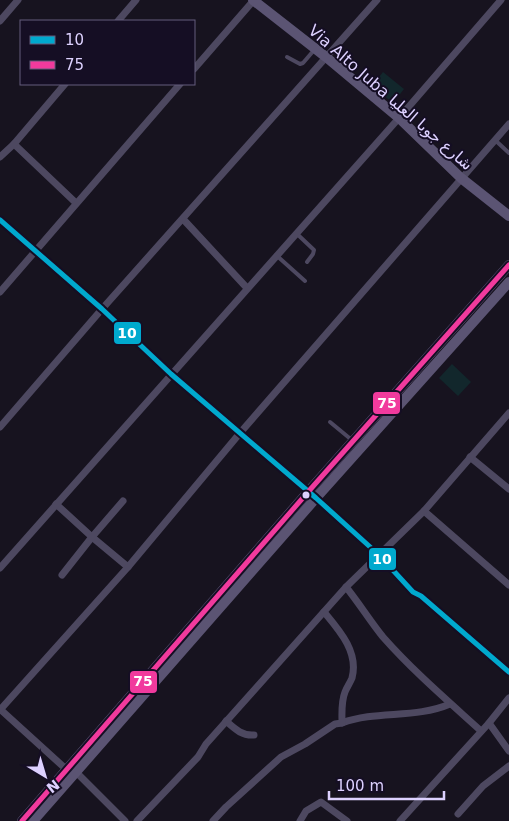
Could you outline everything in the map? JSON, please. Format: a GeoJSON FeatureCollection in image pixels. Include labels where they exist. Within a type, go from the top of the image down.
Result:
{"type":"FeatureCollection","features":[{"type":"Feature","properties":{"kind":"main road","name":"Via Alto Juba شارع جوبا العليا"},"geometry":{"type":"LineString","coordinates":[[253,0],[326,57],[399,118],[462,178],[509,216]]}},
{"type":"Feature","properties":{"kind":"main road"},"geometry":{"type":"LineString","coordinates":[[312,495],[352,441],[509,265]]}},
{"type":"Feature","properties":{"kind":"main road"},"geometry":{"type":"LineString","coordinates":[[33,821],[72,771],[312,495],[509,282]]}},
{"type":"Feature","properties":{"kind":"main road"},"geometry":{"type":"LineString","coordinates":[[466,314],[474,321]]}},
{"type":"Feature","properties":{"kind":"main road"},"geometry":{"type":"LineString","coordinates":[[22,821],[72,771]]}},
{"type":"Feature","properties":{"kind":"street"},"geometry":{"type":"LineString","coordinates":[[0,21],[18,0]]}},
{"type":"Feature","properties":{"kind":"street"},"geometry":{"type":"LineString","coordinates":[[119,20],[136,0]]}},
{"type":"Feature","properties":{"kind":"street"},"geometry":{"type":"LineString","coordinates":[[195,67],[253,0]]}},
{"type":"Feature","properties":{"kind":"street"},"geometry":{"type":"LineString","coordinates":[[0,426],[378,0]]}},
{"type":"Feature","properties":{"kind":"street"},"geometry":{"type":"LineString","coordinates":[[0,568],[399,118],[501,0]]}},
{"type":"Feature","properties":{"kind":"street"},"geometry":{"type":"LineString","coordinates":[[0,157],[14,144],[62,85]]}},
{"type":"Feature","properties":{"kind":"street"},"geometry":{"type":"LineString","coordinates":[[0,292],[179,85]]}},
{"type":"Feature","properties":{"kind":"street"},"geometry":{"type":"LineString","coordinates":[[125,821],[72,771],[0,710],[128,566],[240,433],[509,124]]}},
{"type":"Feature","properties":{"kind":"street"},"geometry":{"type":"LineString","coordinates":[[14,144],[76,203]]}},
{"type":"Feature","properties":{"kind":"street"},"geometry":{"type":"LineString","coordinates":[[183,219],[247,288]]}},
{"type":"Feature","properties":{"kind":"street"},"geometry":{"type":"LineString","coordinates":[[0,220],[380,556],[416,594],[421,596],[509,672]]}},
{"type":"Feature","properties":{"kind":"street"},"geometry":{"type":"LineString","coordinates":[[137,821],[198,757],[206,744],[226,721],[346,587],[380,556],[424,511],[509,413]]}},
{"type":"Feature","properties":{"kind":"street"},"geometry":{"type":"LineString","coordinates":[[470,458],[509,490]]}},
{"type":"Feature","properties":{"kind":"street"},"geometry":{"type":"LineString","coordinates":[[62,575],[123,502]]}},
{"type":"Feature","properties":{"kind":"street"},"geometry":{"type":"LineString","coordinates":[[56,504],[92,537],[128,566]]}},
{"type":"Feature","properties":{"kind":"street"},"geometry":{"type":"LineString","coordinates":[[424,511],[509,585]]}},
{"type":"Feature","properties":{"kind":"street"},"geometry":{"type":"LineString","coordinates":[[346,587],[385,638],[450,704],[482,731]]}},
{"type":"Feature","properties":{"kind":"street"},"geometry":{"type":"LineString","coordinates":[[324,612],[341,633],[350,648],[352,656],[352,676],[341,706],[342,723]]}},
{"type":"Feature","properties":{"kind":"street"},"geometry":{"type":"LineString","coordinates":[[400,821],[489,724],[509,698]]}},
{"type":"Feature","properties":{"kind":"street"},"geometry":{"type":"LineString","coordinates":[[213,821],[281,757],[305,744],[334,724],[360,718],[423,712],[450,704]]}},
{"type":"Feature","properties":{"kind":"street"},"geometry":{"type":"LineString","coordinates":[[226,721],[238,732],[251,736],[254,735]]}},
{"type":"Feature","properties":{"kind":"street"},"geometry":{"type":"LineString","coordinates":[[489,724],[509,752]]}},
{"type":"Feature","properties":{"kind":"street"},"geometry":{"type":"LineString","coordinates":[[458,814],[483,786],[509,766]]}},
{"type":"Feature","properties":{"kind":"street"},"geometry":{"type":"LineString","coordinates":[[300,821],[306,811],[321,802],[347,821]]}},
{"type":"Feature","properties":{"kind":"lane"},"geometry":{"type":"LineString","coordinates":[[287,58],[300,64],[315,49]]}},
{"type":"Feature","properties":{"kind":"lane"},"geometry":{"type":"LineString","coordinates":[[495,140],[509,153]]}},
{"type":"Feature","properties":{"kind":"lane"},"geometry":{"type":"LineString","coordinates":[[296,233],[314,250],[307,262]]}},
{"type":"Feature","properties":{"kind":"lane"},"geometry":{"type":"LineString","coordinates":[[276,255],[305,281]]}},
{"type":"Feature","properties":{"kind":"lane"},"geometry":{"type":"LineString","coordinates":[[330,422],[352,441]]}},
{"type":"Feature","properties":{"kind":"green space"},"geometry":{"type":"Polygon","coordinates":[[[383,72],[404,89],[393,103],[372,86],[383,72]]]}},
{"type":"Feature","properties":{"kind":"green space"},"geometry":{"type":"Polygon","coordinates":[[[452,364],[471,382],[458,396],[439,378],[452,364]]]}},
{"type":"Feature","properties":{"kind":"transit line","name":"10"},"geometry":{"type":"LineString","coordinates":[[0,220],[102,309],[171,374],[316,498],[379,555],[413,592],[421,596],[509,672]]}},
{"type":"Feature","properties":{"kind":"transit line","name":"75"},"geometry":{"type":"LineString","coordinates":[[22,821],[308,492],[509,265]]}}]}
